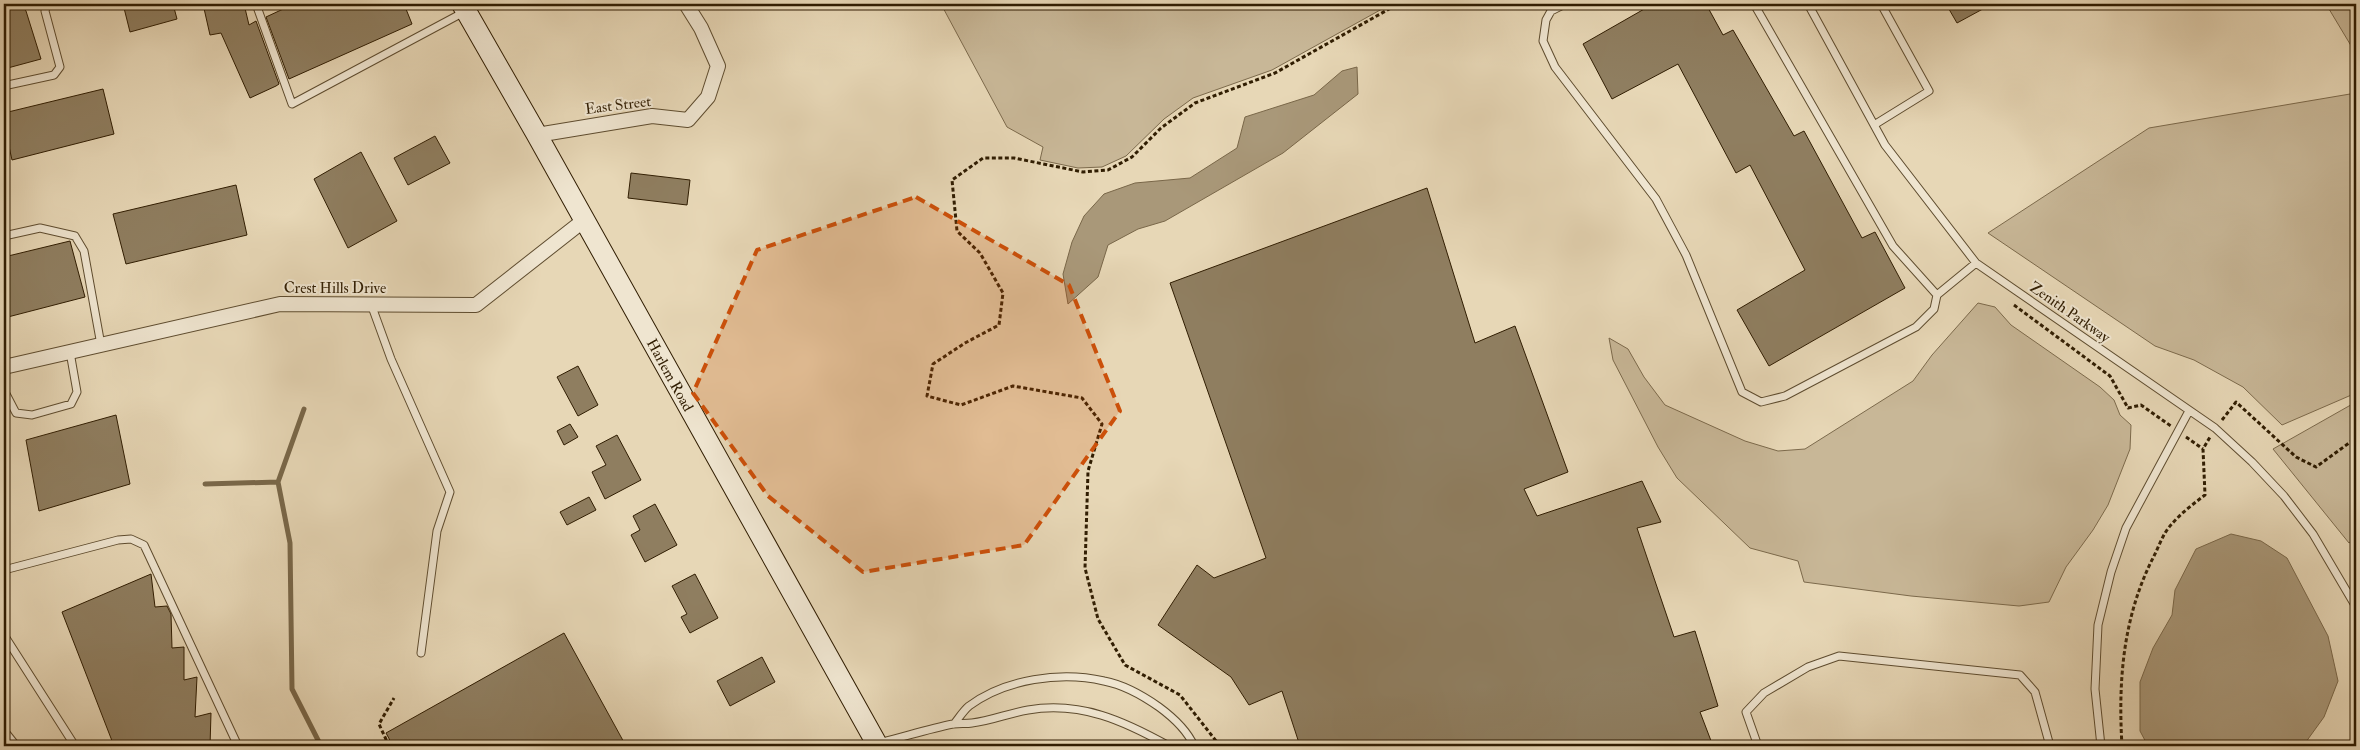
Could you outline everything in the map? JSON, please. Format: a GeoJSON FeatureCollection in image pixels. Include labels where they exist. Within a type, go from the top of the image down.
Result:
{"type":"FeatureCollection","features":[{"type":"Feature","properties":{"kind":"main road","name":"Harlem Road"},"geometry":{"type":"LineString","coordinates":[[464,7],[537,134],[877,745]]}},
{"type":"Feature","properties":{"kind":"street","name":"East Street"},"geometry":{"type":"LineString","coordinates":[[537,134],[652,116],[688,120],[708,97],[718,66],[701,28],[686,4]]}},
{"type":"Feature","properties":{"kind":"street","name":"Crest Hills Drive"},"geometry":{"type":"LineString","coordinates":[[4,367],[280,304],[476,305],[584,221]]}},
{"type":"Feature","properties":{"kind":"street"},"geometry":{"type":"LineString","coordinates":[[4,736],[12,746]]}},
{"type":"Feature","properties":{"kind":"lane"},"geometry":{"type":"LineString","coordinates":[[4,84],[8,85],[54,74],[60,67],[45,11],[47,4]]}},
{"type":"Feature","properties":{"kind":"lane"},"geometry":{"type":"LineString","coordinates":[[256,4],[292,104],[464,7]]}},
{"type":"Feature","properties":{"kind":"lane"},"geometry":{"type":"LineString","coordinates":[[1565,4],[1551,11],[1546,20],[1543,41],[1555,67],[1656,200],[1686,255],[1742,392],[1761,402],[1785,396],[1916,328],[1934,309],[1938,295],[1976,263]]}},
{"type":"Feature","properties":{"kind":"lane"},"geometry":{"type":"LineString","coordinates":[[1754,4],[1893,246],[1938,295]]}},
{"type":"Feature","properties":{"kind":"lane","name":"Zenith Parkway"},"geometry":{"type":"LineString","coordinates":[[1808,4],[1885,146],[1976,263],[2215,428],[2252,462],[2284,496],[2313,534],[2356,607]]}},
{"type":"Feature","properties":{"kind":"lane"},"geometry":{"type":"LineString","coordinates":[[1874,125],[1929,91],[1881,4]]}},
{"type":"Feature","properties":{"kind":"lane"},"geometry":{"type":"LineString","coordinates":[[4,236],[40,228],[75,236],[84,251],[101,345]]}},
{"type":"Feature","properties":{"kind":"lane"},"geometry":{"type":"LineString","coordinates":[[371,304],[391,359],[450,492],[437,530],[421,653]]}},
{"type":"Feature","properties":{"kind":"lane"},"geometry":{"type":"LineString","coordinates":[[4,390],[16,413],[32,415],[71,404],[77,392],[70,352]]}},
{"type":"Feature","properties":{"kind":"lane"},"geometry":{"type":"LineString","coordinates":[[2101,746],[2095,689],[2098,625],[2111,572],[2126,528],[2189,411]]}},
{"type":"Feature","properties":{"kind":"lane"},"geometry":{"type":"LineString","coordinates":[[4,570],[118,540],[132,539],[144,545],[238,746]]}},
{"type":"Feature","properties":{"kind":"lane"},"geometry":{"type":"LineString","coordinates":[[4,635],[75,746]]}},
{"type":"Feature","properties":{"kind":"lane"},"geometry":{"type":"LineString","coordinates":[[1758,746],[1746,712],[1764,694],[1786,680],[1808,667],[1839,656],[2020,675],[2036,692],[2050,746]]}},
{"type":"Feature","properties":{"kind":"lane"},"geometry":{"type":"LineString","coordinates":[[954,724],[967,707],[990,694],[1008,687],[1033,680],[1084,678],[1111,682],[1143,696],[1166,712],[1188,733],[1194,746]]}},
{"type":"Feature","properties":{"kind":"lane"},"geometry":{"type":"LineString","coordinates":[[877,745],[954,724],[972,723],[1031,709],[1074,709],[1123,722],[1169,746]]}},
{"type":"Feature","properties":{"kind":"path"},"geometry":{"type":"LineString","coordinates":[[1220,746],[1180,694],[1125,665],[1098,619],[1085,568],[1088,471],[1102,424],[1082,398],[1013,386],[961,405],[927,396],[933,364],[965,343],[999,325],[1004,293],[980,253],[957,231],[952,180],[983,158],[1014,158],[1083,172],[1108,170],[1132,157],[1161,128],[1195,103],[1275,73],[1398,4]]}},
{"type":"Feature","properties":{"kind":"path"},"geometry":{"type":"LineString","coordinates":[[2122,746],[2119,700],[2121,666],[2131,614],[2142,579],[2169,527],[2205,495],[2202,449],[2215,428],[2236,402],[2296,457],[2316,467],[2356,438]]}},
{"type":"Feature","properties":{"kind":"path"},"geometry":{"type":"LineString","coordinates":[[389,746],[378,724],[394,698]]}},
{"type":"Feature","properties":{"kind":"highlighted area"},"geometry":{"type":"Polygon","coordinates":[[[916,197],[1069,285],[1120,411],[1024,545],[863,572],[768,496],[693,393],[757,250],[916,197]]]}},
{"type":"Feature","properties":{"kind":"shaded area"},"geometry":{"type":"Polygon","coordinates":[[[941,4],[1391,4],[1272,70],[1193,98],[1164,119],[1126,156],[1102,167],[1078,168],[1040,160],[1043,147],[1007,127],[941,4]]]}},
{"type":"Feature","properties":{"kind":"shaded area"},"geometry":{"type":"Polygon","coordinates":[[[2326,4],[2356,4],[2356,54],[2326,4]]]}},
{"type":"Feature","properties":{"kind":"shaded area"},"geometry":{"type":"Polygon","coordinates":[[[1357,67],[1358,94],[1283,153],[1165,221],[1138,229],[1108,245],[1098,277],[1068,304],[1063,274],[1072,242],[1084,216],[1104,194],[1135,183],[1190,178],[1237,148],[1245,117],[1314,95],[1342,71],[1357,67]]]}},
{"type":"Feature","properties":{"kind":"shaded area"},"geometry":{"type":"Polygon","coordinates":[[[2356,93],[2356,393],[2282,425],[2243,387],[2194,360],[2155,346],[1988,233],[2149,128],[2356,93]]]}},
{"type":"Feature","properties":{"kind":"shaded area"},"geometry":{"type":"Polygon","coordinates":[[[1978,303],[1995,307],[2011,325],[2100,387],[2114,400],[2120,415],[2131,425],[2130,449],[2108,505],[2093,530],[2066,567],[2049,602],[2019,606],[1911,596],[1804,582],[1798,561],[1750,548],[1677,478],[1658,447],[1613,360],[1609,338],[1628,349],[1644,377],[1665,405],[1745,441],[1778,451],[1805,449],[1913,381],[1932,355],[1978,303]]]}},
{"type":"Feature","properties":{"kind":"shaded area"},"geometry":{"type":"Polygon","coordinates":[[[2356,402],[2356,538],[2349,543],[2273,449],[2356,402]]]}},
{"type":"Feature","properties":{"kind":"shaded area"},"geometry":{"type":"Polygon","coordinates":[[[2231,534],[2261,541],[2287,558],[2328,636],[2338,681],[2324,717],[2303,746],[2148,746],[2140,731],[2140,682],[2153,648],[2172,615],[2175,590],[2196,549],[2231,534]]]}},
{"type":"Feature","properties":{"kind":"building"},"geometry":{"type":"Polygon","coordinates":[[[4,4],[21,4],[26,11],[41,59],[4,69],[4,4]]]}},
{"type":"Feature","properties":{"kind":"building"},"geometry":{"type":"Polygon","coordinates":[[[123,4],[173,4],[177,19],[130,32],[123,4]]]}},
{"type":"Feature","properties":{"kind":"building"},"geometry":{"type":"Polygon","coordinates":[[[203,4],[244,4],[249,25],[256,21],[279,84],[250,98],[221,33],[210,35],[203,4]]]}},
{"type":"Feature","properties":{"kind":"building"},"geometry":{"type":"Polygon","coordinates":[[[294,4],[404,4],[412,24],[289,79],[266,17],[294,4]]]}},
{"type":"Feature","properties":{"kind":"building"},"geometry":{"type":"Polygon","coordinates":[[[1653,4],[1706,4],[1723,35],[1733,30],[1794,136],[1804,131],[1862,238],[1875,232],[1905,288],[1769,366],[1737,310],[1805,270],[1750,165],[1736,173],[1678,64],[1612,99],[1583,44],[1653,4]]]}},
{"type":"Feature","properties":{"kind":"building"},"geometry":{"type":"Polygon","coordinates":[[[1946,4],[1992,4],[1957,23],[1946,4]]]}},
{"type":"Feature","properties":{"kind":"building"},"geometry":{"type":"Polygon","coordinates":[[[103,89],[114,134],[12,160],[4,124],[4,113],[103,89]]]}},
{"type":"Feature","properties":{"kind":"building"},"geometry":{"type":"Polygon","coordinates":[[[435,136],[450,163],[408,185],[394,158],[435,136]]]}},
{"type":"Feature","properties":{"kind":"building"},"geometry":{"type":"Polygon","coordinates":[[[361,152],[397,221],[348,248],[314,179],[361,152]]]}},
{"type":"Feature","properties":{"kind":"building"},"geometry":{"type":"Polygon","coordinates":[[[631,173],[690,180],[687,205],[628,198],[631,173]]]}},
{"type":"Feature","properties":{"kind":"building"},"geometry":{"type":"Polygon","coordinates":[[[236,185],[247,235],[126,264],[113,214],[236,185]]]}},
{"type":"Feature","properties":{"kind":"building"},"geometry":{"type":"Polygon","coordinates":[[[1427,188],[1475,343],[1515,326],[1568,472],[1524,489],[1537,516],[1642,481],[1661,522],[1637,528],[1674,637],[1695,631],[1718,706],[1700,712],[1713,746],[1300,746],[1282,691],[1249,705],[1231,677],[1158,625],[1197,565],[1214,578],[1266,558],[1170,283],[1427,188]]]}},
{"type":"Feature","properties":{"kind":"building"},"geometry":{"type":"Polygon","coordinates":[[[70,241],[85,297],[4,318],[4,257],[70,241]]]}},
{"type":"Feature","properties":{"kind":"building"},"geometry":{"type":"Polygon","coordinates":[[[578,366],[598,405],[578,416],[557,377],[578,366]]]}},
{"type":"Feature","properties":{"kind":"building"},"geometry":{"type":"Polygon","coordinates":[[[116,415],[130,484],[39,511],[26,440],[116,415]]]}},
{"type":"Feature","properties":{"kind":"building"},"geometry":{"type":"Polygon","coordinates":[[[570,424],[578,437],[564,445],[557,431],[570,424]]]}},
{"type":"Feature","properties":{"kind":"building"},"geometry":{"type":"Polygon","coordinates":[[[617,435],[641,480],[605,499],[592,472],[606,465],[596,446],[617,435]]]}},
{"type":"Feature","properties":{"kind":"building"},"geometry":{"type":"Polygon","coordinates":[[[589,497],[596,510],[567,525],[560,512],[589,497]]]}},
{"type":"Feature","properties":{"kind":"building"},"geometry":{"type":"Polygon","coordinates":[[[655,504],[677,545],[645,562],[631,535],[640,530],[633,516],[655,504]]]}},
{"type":"Feature","properties":{"kind":"building"},"geometry":{"type":"Polygon","coordinates":[[[151,574],[155,607],[167,606],[171,614],[172,648],[184,647],[184,680],[197,677],[195,717],[211,713],[210,746],[114,746],[62,612],[151,574]]]}},
{"type":"Feature","properties":{"kind":"building"},"geometry":{"type":"Polygon","coordinates":[[[695,574],[718,618],[690,633],[681,617],[687,614],[672,586],[695,574]]]}},
{"type":"Feature","properties":{"kind":"building"},"geometry":{"type":"Polygon","coordinates":[[[564,633],[626,746],[393,746],[386,733],[564,633]]]}},
{"type":"Feature","properties":{"kind":"building"},"geometry":{"type":"Polygon","coordinates":[[[762,657],[775,682],[730,706],[717,681],[762,657]]]}},
{"type":"Feature","properties":{"kind":"waterway"},"geometry":{"type":"LineString","coordinates":[[304,409],[278,482],[290,543],[292,689],[321,746]]}},
{"type":"Feature","properties":{"kind":"waterway"},"geometry":{"type":"LineString","coordinates":[[205,484],[278,482]]}}]}
